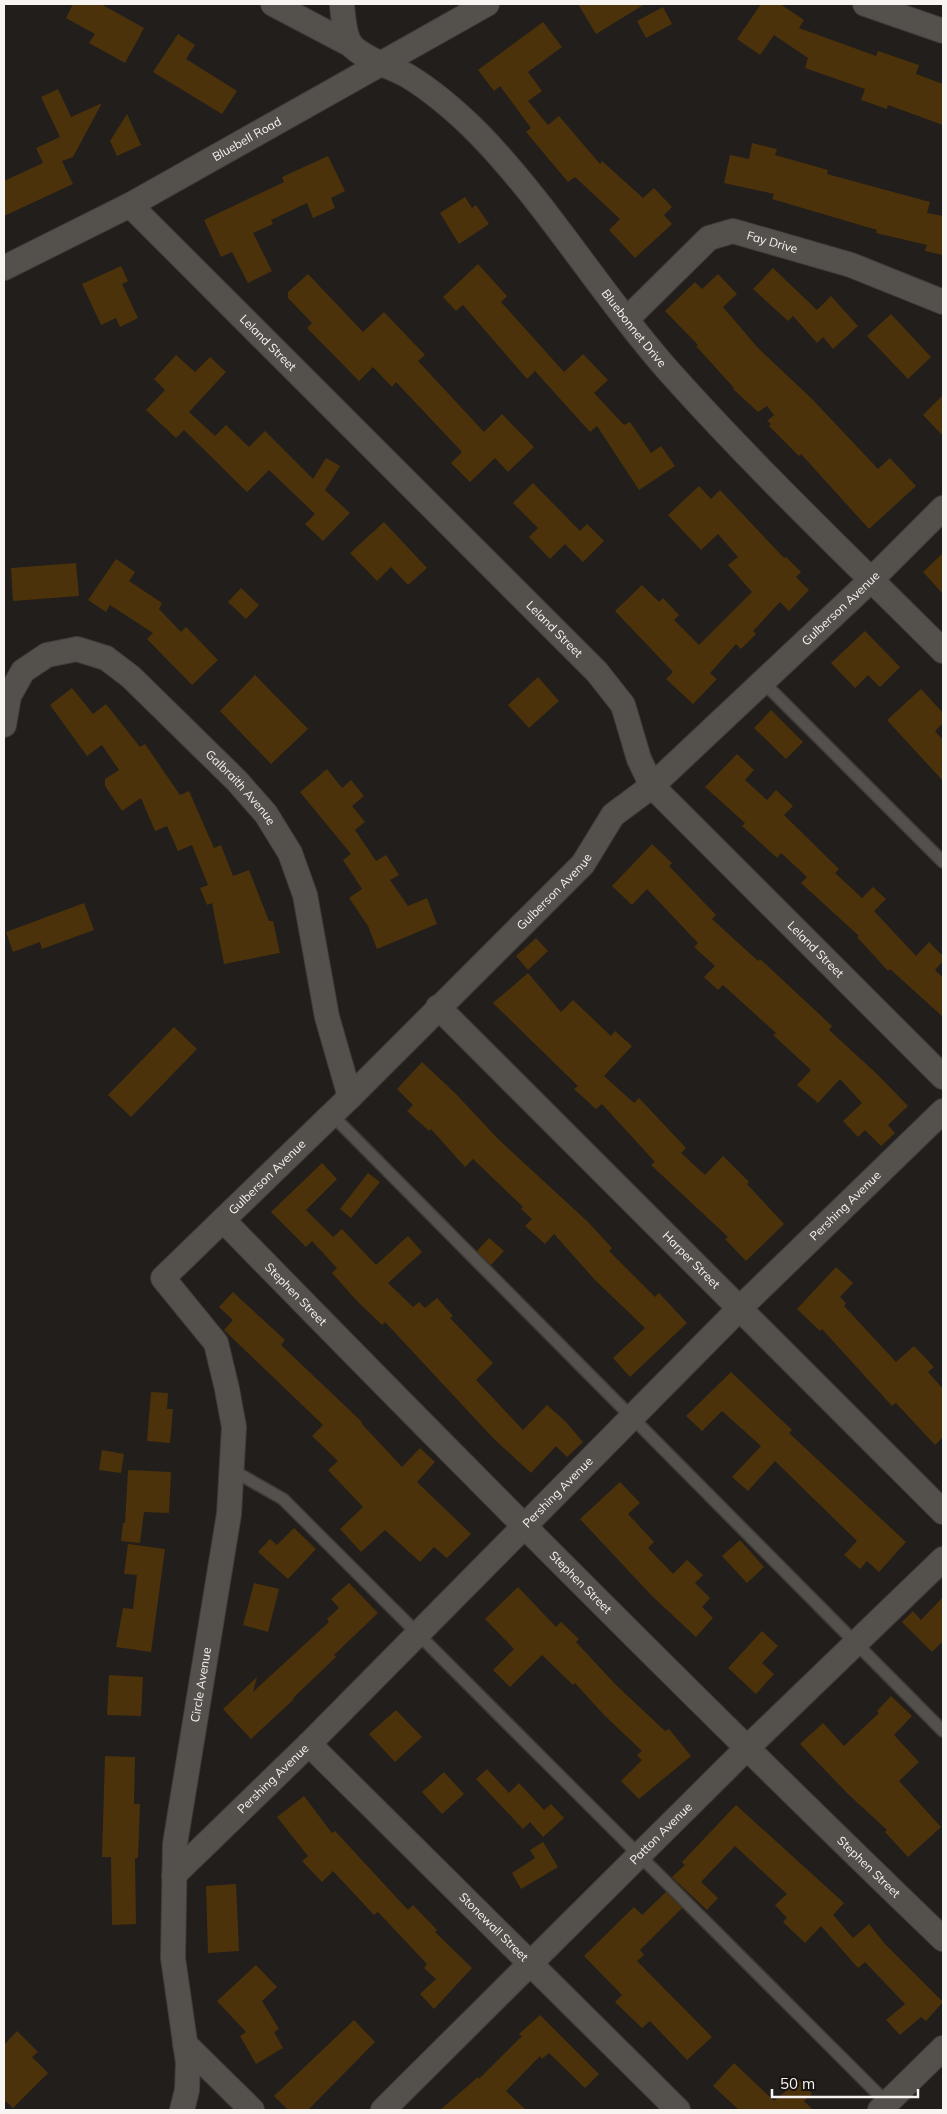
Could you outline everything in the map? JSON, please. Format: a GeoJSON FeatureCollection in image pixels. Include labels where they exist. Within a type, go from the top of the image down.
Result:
{"type":"FeatureCollection","features":[{"type":"Feature","properties":{"kind":"street","name":"Bluebonnet Drive"},"geometry":{"type":"LineString","coordinates":[[273,4],[351,45],[381,64],[407,76],[442,99],[478,133],[520,180],[665,367],[792,501],[943,651]]}},
{"type":"Feature","properties":{"kind":"street"},"geometry":{"type":"LineString","coordinates":[[342,4],[343,19],[351,45]]}},
{"type":"Feature","properties":{"kind":"street","name":"Bluebell Road"},"geometry":{"type":"LineString","coordinates":[[4,268],[130,204],[487,4]]}},
{"type":"Feature","properties":{"kind":"street"},"geometry":{"type":"LineString","coordinates":[[865,4],[943,31]]}},
{"type":"Feature","properties":{"kind":"street","name":"Leland Street"},"geometry":{"type":"LineString","coordinates":[[130,204],[597,672],[623,705],[639,759],[652,786],[943,1077]]}},
{"type":"Feature","properties":{"kind":"street","name":"Fay Drive"},"geometry":{"type":"LineString","coordinates":[[627,319],[709,238],[733,230],[851,265],[943,302]]}},
{"type":"Feature","properties":{"kind":"street","name":"Gulberson Avenue"},"geometry":{"type":"LineString","coordinates":[[163,1278],[350,1097],[583,864],[614,815],[652,786],[871,580],[943,508]]}},
{"type":"Feature","properties":{"kind":"street","name":"Galbraith Avenue"},"geometry":{"type":"LineString","coordinates":[[4,725],[9,696],[24,671],[47,655],[77,649],[106,658],[131,677],[237,781],[266,814],[290,853],[305,896],[327,1016],[350,1097]]}},
{"type":"Feature","properties":{"kind":"street","name":"Harper Street"},"geometry":{"type":"LineString","coordinates":[[438,1007],[943,1512]]}},
{"type":"Feature","properties":{"kind":"street","name":"Pershing Avenue"},"geometry":{"type":"LineString","coordinates":[[174,1875],[309,1744],[522,1526],[740,1308],[943,1111]]}},
{"type":"Feature","properties":{"kind":"street","name":"Stephen Street"},"geometry":{"type":"LineString","coordinates":[[223,1220],[522,1526],[746,1749],[943,1939]]}},
{"type":"Feature","properties":{"kind":"street","name":"Circle Avenue"},"geometry":{"type":"LineString","coordinates":[[163,1278],[216,1343],[234,1427],[229,1514],[175,1844],[173,1958],[188,2063],[187,2090],[182,2110]]}},
{"type":"Feature","properties":{"kind":"street","name":"Patton Avenue"},"geometry":{"type":"LineString","coordinates":[[383,2110],[746,1749],[943,1559]]}},
{"type":"Feature","properties":{"kind":"street","name":"Stonewall Street"},"geometry":{"type":"LineString","coordinates":[[309,1744],[678,2110]]}},
{"type":"Feature","properties":{"kind":"street"},"geometry":{"type":"LineString","coordinates":[[185,2044],[252,2110]]}},
{"type":"Feature","properties":{"kind":"street"},"geometry":{"type":"LineString","coordinates":[[884,2107],[943,2048]]}},
{"type":"Feature","properties":{"kind":"lane"},"geometry":{"type":"LineString","coordinates":[[763,682],[943,862]]}},
{"type":"Feature","properties":{"kind":"lane"},"geometry":{"type":"LineString","coordinates":[[332,1114],[943,1730]]}},
{"type":"Feature","properties":{"kind":"lane"},"geometry":{"type":"LineString","coordinates":[[232,1470],[283,1499],[639,1856],[884,2107]]}},
{"type":"Feature","properties":{"kind":"building"},"geometry":{"type":"Polygon","coordinates":[[[73,4],[101,4],[144,28],[125,63],[89,43],[95,34],[66,18],[73,4]]]}},
{"type":"Feature","properties":{"kind":"building"},"geometry":{"type":"Polygon","coordinates":[[[578,4],[645,4],[596,34],[578,4]]]}},
{"type":"Feature","properties":{"kind":"building"},"geometry":{"type":"Polygon","coordinates":[[[761,4],[780,4],[804,20],[799,28],[876,56],[878,51],[919,65],[916,74],[943,84],[943,125],[888,105],[887,109],[861,100],[865,89],[805,68],[808,58],[774,35],[760,55],[737,39],[761,4]]]}},
{"type":"Feature","properties":{"kind":"building"},"geometry":{"type":"Polygon","coordinates":[[[663,7],[672,24],[646,38],[637,21],[663,7]]]}},
{"type":"Feature","properties":{"kind":"building"},"geometry":{"type":"Polygon","coordinates":[[[543,22],[562,47],[528,72],[542,91],[528,101],[548,125],[559,116],[600,164],[602,161],[643,198],[654,188],[672,207],[664,215],[672,224],[635,258],[609,230],[620,219],[575,177],[568,182],[526,132],[531,128],[500,86],[494,91],[478,70],[543,22]]]}},
{"type":"Feature","properties":{"kind":"building"},"geometry":{"type":"Polygon","coordinates":[[[178,34],[195,45],[186,59],[237,91],[222,114],[153,72],[178,34]]]}},
{"type":"Feature","properties":{"kind":"building"},"geometry":{"type":"Polygon","coordinates":[[[58,89],[71,117],[102,103],[73,157],[62,161],[73,184],[4,216],[4,181],[43,163],[36,148],[60,137],[41,97],[58,89]]]}},
{"type":"Feature","properties":{"kind":"building"},"geometry":{"type":"Polygon","coordinates":[[[127,114],[141,145],[117,156],[110,141],[127,114]]]}},
{"type":"Feature","properties":{"kind":"building"},"geometry":{"type":"Polygon","coordinates":[[[752,143],[777,149],[775,155],[828,170],[827,174],[930,202],[927,213],[943,216],[943,255],[925,251],[927,245],[876,233],[877,230],[772,199],[774,194],[724,183],[730,155],[749,159],[752,143]]]}},
{"type":"Feature","properties":{"kind":"building"},"geometry":{"type":"Polygon","coordinates":[[[328,156],[345,191],[331,198],[335,208],[313,218],[307,203],[271,220],[273,224],[253,233],[272,271],[248,283],[232,252],[221,257],[204,220],[284,182],[282,177],[328,156]]]}},
{"type":"Feature","properties":{"kind":"building"},"geometry":{"type":"Polygon","coordinates":[[[465,197],[472,208],[476,205],[489,224],[459,244],[440,213],[465,197]]]}},
{"type":"Feature","properties":{"kind":"building"},"geometry":{"type":"Polygon","coordinates":[[[478,264],[507,296],[501,302],[564,372],[583,354],[608,380],[594,393],[624,425],[630,422],[651,453],[661,446],[675,466],[639,490],[597,426],[590,432],[535,371],[527,379],[463,305],[456,311],[443,297],[478,264]]]}},
{"type":"Feature","properties":{"kind":"building"},"geometry":{"type":"Polygon","coordinates":[[[121,266],[128,281],[122,284],[138,318],[120,327],[116,318],[101,325],[82,284],[121,266]]]}},
{"type":"Feature","properties":{"kind":"building"},"geometry":{"type":"Polygon","coordinates":[[[773,268],[817,310],[831,296],[858,326],[833,349],[823,337],[817,343],[793,316],[788,321],[753,289],[773,268]]]}},
{"type":"Feature","properties":{"kind":"building"},"geometry":{"type":"Polygon","coordinates":[[[308,274],[363,332],[384,312],[425,355],[418,361],[484,432],[502,414],[534,447],[508,472],[495,458],[470,482],[451,463],[462,452],[396,382],[392,387],[373,367],[359,381],[307,328],[312,323],[288,298],[288,292],[308,274]]]}},
{"type":"Feature","properties":{"kind":"building"},"geometry":{"type":"Polygon","coordinates":[[[718,274],[737,294],[723,307],[758,348],[813,400],[878,469],[890,458],[916,486],[869,529],[801,454],[799,456],[769,426],[771,424],[767,421],[774,415],[767,406],[758,412],[733,389],[696,346],[698,345],[665,311],[695,282],[702,289],[718,274]]]}},
{"type":"Feature","properties":{"kind":"building"},"geometry":{"type":"Polygon","coordinates":[[[891,314],[931,357],[908,379],[867,336],[891,314]]]}},
{"type":"Feature","properties":{"kind":"building"},"geometry":{"type":"Polygon","coordinates":[[[176,355],[195,372],[210,357],[226,372],[189,412],[215,436],[226,425],[249,447],[265,431],[313,479],[326,458],[340,466],[325,490],[350,513],[323,541],[305,524],[315,514],[269,470],[247,492],[184,430],[176,438],[146,410],[165,390],[154,379],[176,355]]]}},
{"type":"Feature","properties":{"kind":"building"},"geometry":{"type":"Polygon","coordinates":[[[943,395],[943,436],[923,415],[943,395]]]}},
{"type":"Feature","properties":{"kind":"building"},"geometry":{"type":"Polygon","coordinates":[[[533,483],[580,531],[587,524],[604,541],[583,562],[565,544],[550,559],[529,537],[538,528],[513,503],[533,483]]]}},
{"type":"Feature","properties":{"kind":"building"},"geometry":{"type":"Polygon","coordinates":[[[699,486],[711,499],[720,490],[784,558],[786,557],[801,572],[796,577],[809,590],[789,611],[780,602],[753,631],[756,634],[741,649],[736,644],[710,673],[717,679],[693,704],[666,679],[673,672],[615,611],[642,585],[659,602],[663,598],[679,615],[674,620],[699,645],[752,592],[728,565],[738,557],[718,534],[701,550],[668,515],[699,486]]]}},
{"type":"Feature","properties":{"kind":"building"},"geometry":{"type":"Polygon","coordinates":[[[384,522],[427,568],[408,585],[391,567],[377,581],[350,553],[384,522]]]}},
{"type":"Feature","properties":{"kind":"building"},"geometry":{"type":"Polygon","coordinates":[[[943,553],[943,594],[923,572],[943,553]]]}},
{"type":"Feature","properties":{"kind":"building"},"geometry":{"type":"Polygon","coordinates":[[[116,559],[135,572],[129,581],[162,603],[159,609],[181,632],[186,627],[218,660],[192,685],[147,639],[153,633],[110,605],[106,612],[88,600],[116,559]]]}},
{"type":"Feature","properties":{"kind":"building"},"geometry":{"type":"Polygon","coordinates":[[[76,563],[79,596],[13,601],[11,568],[76,563]]]}},
{"type":"Feature","properties":{"kind":"building"},"geometry":{"type":"Polygon","coordinates":[[[241,588],[259,605],[246,619],[228,602],[241,588]]]}},
{"type":"Feature","properties":{"kind":"building"},"geometry":{"type":"Polygon","coordinates":[[[865,631],[900,667],[880,687],[868,675],[855,688],[831,663],[865,631]]]}},
{"type":"Feature","properties":{"kind":"building"},"geometry":{"type":"Polygon","coordinates":[[[255,675],[308,729],[271,764],[220,711],[255,675]]]}},
{"type":"Feature","properties":{"kind":"building"},"geometry":{"type":"Polygon","coordinates":[[[538,677],[559,701],[529,728],[508,705],[538,677]]]}},
{"type":"Feature","properties":{"kind":"building"},"geometry":{"type":"Polygon","coordinates":[[[72,688],[93,714],[106,704],[140,747],[145,744],[180,795],[189,791],[214,848],[221,845],[233,876],[249,870],[269,921],[273,921],[280,953],[224,964],[212,903],[207,905],[200,888],[208,885],[192,845],[178,851],[167,826],[155,831],[141,798],[122,811],[105,786],[105,779],[119,770],[102,745],[87,756],[50,705],[72,688]]]}},
{"type":"Feature","properties":{"kind":"building"},"geometry":{"type":"Polygon","coordinates":[[[921,689],[943,713],[943,723],[935,731],[943,740],[943,781],[887,720],[921,689]]]}},
{"type":"Feature","properties":{"kind":"building"},"geometry":{"type":"Polygon","coordinates":[[[771,710],[803,742],[786,759],[754,728],[771,710]]]}},
{"type":"Feature","properties":{"kind":"building"},"geometry":{"type":"Polygon","coordinates":[[[737,754],[754,770],[745,780],[767,800],[776,790],[793,806],[784,815],[839,869],[835,873],[862,898],[873,887],[886,899],[874,911],[916,956],[929,942],[943,956],[943,961],[935,970],[943,978],[943,1017],[890,969],[888,971],[857,937],[859,936],[801,883],[807,877],[781,853],[777,858],[742,826],[745,823],[705,787],[737,754]]]}},
{"type":"Feature","properties":{"kind":"building"},"geometry":{"type":"Polygon","coordinates":[[[327,769],[342,788],[351,780],[364,796],[352,806],[365,822],[355,830],[376,861],[386,855],[399,875],[390,880],[408,906],[427,898],[437,924],[377,949],[368,926],[349,898],[362,889],[343,860],[351,854],[300,792],[327,769]]]}},
{"type":"Feature","properties":{"kind":"building"},"geometry":{"type":"Polygon","coordinates":[[[652,844],[672,863],[669,866],[716,915],[712,919],[758,961],[760,959],[832,1026],[829,1030],[877,1074],[908,1106],[888,1125],[895,1133],[881,1146],[865,1130],[858,1137],[843,1121],[862,1103],[840,1079],[818,1103],[797,1085],[811,1070],[773,1035],[776,1033],[723,985],[718,990],[704,977],[715,966],[694,947],[698,943],[647,889],[632,905],[612,886],[652,844]]]}},
{"type":"Feature","properties":{"kind":"building"},"geometry":{"type":"Polygon","coordinates":[[[84,903],[94,930],[42,949],[40,942],[13,952],[6,932],[84,903]]]}},
{"type":"Feature","properties":{"kind":"building"},"geometry":{"type":"Polygon","coordinates":[[[536,938],[548,951],[528,970],[516,956],[536,938]]]}},
{"type":"Feature","properties":{"kind":"building"},"geometry":{"type":"Polygon","coordinates":[[[528,973],[561,1012],[573,1000],[611,1036],[615,1031],[632,1046],[604,1076],[634,1103],[639,1098],[686,1148],[681,1153],[705,1175],[723,1156],[749,1182],[747,1184],[784,1224],[746,1261],[725,1239],[728,1237],[651,1165],[655,1162],[602,1104],[596,1109],[574,1089],[578,1086],[493,1003],[528,973]]]}},
{"type":"Feature","properties":{"kind":"building"},"geometry":{"type":"Polygon","coordinates":[[[174,1027],[197,1049],[131,1117],[108,1095],[174,1027]]]}},
{"type":"Feature","properties":{"kind":"building"},"geometry":{"type":"Polygon","coordinates":[[[422,1062],[456,1094],[497,1138],[588,1222],[612,1248],[609,1251],[655,1297],[659,1293],[687,1323],[630,1377],[613,1358],[645,1328],[595,1280],[554,1234],[545,1244],[525,1226],[532,1219],[521,1209],[523,1207],[473,1159],[465,1167],[431,1129],[429,1131],[407,1111],[413,1105],[397,1089],[422,1062]]]}},
{"type":"Feature","properties":{"kind":"building"},"geometry":{"type":"Polygon","coordinates":[[[322,1163],[337,1179],[306,1210],[333,1237],[342,1229],[376,1265],[408,1236],[422,1252],[388,1283],[413,1307],[419,1302],[425,1308],[437,1298],[453,1316],[450,1318],[493,1363],[476,1380],[523,1430],[547,1405],[566,1422],[583,1442],[567,1457],[556,1446],[531,1473],[494,1439],[385,1322],[382,1325],[357,1301],[332,1273],[337,1268],[312,1241],[306,1247],[271,1212],[322,1163]]]}},
{"type":"Feature","properties":{"kind":"building"},"geometry":{"type":"Polygon","coordinates":[[[368,1173],[380,1182],[351,1218],[340,1209],[368,1173]]]}},
{"type":"Feature","properties":{"kind":"building"},"geometry":{"type":"Polygon","coordinates":[[[489,1238],[504,1251],[491,1265],[477,1251],[489,1238]]]}},
{"type":"Feature","properties":{"kind":"building"},"geometry":{"type":"Polygon","coordinates":[[[836,1267],[853,1283],[840,1297],[846,1303],[844,1306],[896,1362],[914,1346],[934,1367],[928,1372],[943,1389],[943,1437],[935,1445],[896,1403],[892,1406],[822,1329],[820,1331],[797,1309],[836,1267]]]}},
{"type":"Feature","properties":{"kind":"building"},"geometry":{"type":"Polygon","coordinates":[[[233,1292],[285,1340],[281,1345],[362,1422],[402,1467],[420,1448],[435,1462],[417,1482],[471,1534],[447,1558],[434,1547],[420,1562],[385,1530],[361,1552],[340,1529],[363,1507],[328,1470],[338,1461],[312,1436],[323,1425],[224,1330],[233,1320],[219,1307],[233,1292]]]}},
{"type":"Feature","properties":{"kind":"building"},"geometry":{"type":"Polygon","coordinates":[[[731,1372],[792,1430],[789,1433],[906,1542],[879,1572],[867,1561],[860,1569],[844,1555],[857,1541],[775,1461],[748,1491],[732,1477],[761,1446],[722,1411],[702,1431],[686,1416],[731,1372]]]}},
{"type":"Feature","properties":{"kind":"building"},"geometry":{"type":"Polygon","coordinates":[[[151,1392],[168,1393],[167,1409],[173,1409],[170,1443],[147,1441],[151,1392]]]}},
{"type":"Feature","properties":{"kind":"building"},"geometry":{"type":"Polygon","coordinates":[[[102,1450],[124,1454],[121,1473],[99,1470],[102,1450]]]}},
{"type":"Feature","properties":{"kind":"building"},"geometry":{"type":"Polygon","coordinates":[[[128,1470],[171,1472],[169,1513],[144,1512],[140,1543],[121,1541],[123,1523],[125,1523],[128,1470]]]}},
{"type":"Feature","properties":{"kind":"building"},"geometry":{"type":"Polygon","coordinates":[[[620,1482],[640,1503],[628,1514],[654,1542],[648,1548],[673,1574],[687,1560],[703,1575],[695,1583],[710,1598],[702,1607],[713,1618],[696,1637],[652,1596],[580,1519],[620,1482]]]}},
{"type":"Feature","properties":{"kind":"building"},"geometry":{"type":"Polygon","coordinates":[[[294,1528],[316,1549],[288,1579],[258,1552],[270,1539],[277,1545],[294,1528]]]}},
{"type":"Feature","properties":{"kind":"building"},"geometry":{"type":"Polygon","coordinates":[[[740,1540],[764,1567],[747,1583],[722,1556],[740,1540]]]}},
{"type":"Feature","properties":{"kind":"building"},"geometry":{"type":"Polygon","coordinates":[[[128,1544],[165,1549],[151,1652],[116,1647],[123,1608],[133,1609],[137,1575],[124,1574],[128,1544]]]}},
{"type":"Feature","properties":{"kind":"building"},"geometry":{"type":"Polygon","coordinates":[[[254,1583],[279,1589],[268,1632],[243,1625],[254,1583]]]}},
{"type":"Feature","properties":{"kind":"building"},"geometry":{"type":"Polygon","coordinates":[[[349,1583],[378,1613],[334,1655],[336,1657],[294,1699],[251,1739],[223,1709],[257,1677],[253,1692],[329,1622],[327,1619],[339,1608],[331,1599],[349,1583]]]}},
{"type":"Feature","properties":{"kind":"building"},"geometry":{"type":"Polygon","coordinates":[[[518,1587],[556,1627],[561,1622],[579,1639],[576,1642],[616,1685],[665,1731],[669,1729],[691,1756],[639,1799],[621,1781],[642,1760],[637,1755],[642,1751],[604,1715],[575,1683],[573,1685],[542,1655],[510,1687],[493,1670],[514,1649],[485,1619],[518,1587]]]}},
{"type":"Feature","properties":{"kind":"building"},"geometry":{"type":"Polygon","coordinates":[[[943,1597],[943,1641],[932,1652],[902,1622],[913,1611],[921,1620],[943,1597]]]}},
{"type":"Feature","properties":{"kind":"building"},"geometry":{"type":"Polygon","coordinates":[[[762,1631],[778,1646],[762,1663],[774,1674],[756,1694],[728,1668],[762,1631]]]}},
{"type":"Feature","properties":{"kind":"building"},"geometry":{"type":"Polygon","coordinates":[[[109,1675],[143,1677],[141,1716],[107,1715],[109,1675]]]}},
{"type":"Feature","properties":{"kind":"building"},"geometry":{"type":"Polygon","coordinates":[[[891,1696],[912,1716],[894,1735],[919,1762],[899,1781],[941,1827],[908,1857],[885,1832],[887,1830],[848,1794],[800,1744],[823,1723],[844,1746],[879,1713],[877,1711],[891,1696]]]}},
{"type":"Feature","properties":{"kind":"building"},"geometry":{"type":"Polygon","coordinates":[[[396,1710],[422,1737],[395,1762],[369,1734],[396,1710]]]}},
{"type":"Feature","properties":{"kind":"building"},"geometry":{"type":"Polygon","coordinates":[[[105,1756],[135,1757],[134,1804],[140,1804],[138,1858],[135,1858],[136,1924],[112,1925],[111,1857],[102,1857],[105,1756]]]}},
{"type":"Feature","properties":{"kind":"building"},"geometry":{"type":"Polygon","coordinates":[[[487,1769],[509,1793],[519,1783],[544,1810],[551,1804],[564,1818],[543,1837],[530,1822],[523,1829],[476,1779],[487,1769]]]}},
{"type":"Feature","properties":{"kind":"building"},"geometry":{"type":"Polygon","coordinates":[[[444,1772],[464,1794],[442,1814],[422,1792],[444,1772]]]}},
{"type":"Feature","properties":{"kind":"building"},"geometry":{"type":"Polygon","coordinates":[[[304,1796],[332,1833],[335,1831],[408,1910],[413,1905],[437,1930],[435,1932],[472,1968],[434,2009],[420,1994],[436,1979],[424,1968],[427,1964],[378,1912],[374,1915],[333,1871],[322,1882],[302,1861],[308,1856],[277,1817],[304,1796]]]}},
{"type":"Feature","properties":{"kind":"building"},"geometry":{"type":"Polygon","coordinates":[[[736,1805],[844,1903],[833,1915],[853,1938],[869,1924],[885,1944],[943,2002],[926,2021],[921,2017],[900,2035],[886,2020],[905,2004],[865,1962],[858,1968],[821,1926],[805,1943],[783,1922],[787,1918],[775,1905],[787,1894],[735,1846],[701,1882],[718,1898],[707,1910],[672,1877],[685,1865],[682,1862],[736,1805]]]}},
{"type":"Feature","properties":{"kind":"building"},"geometry":{"type":"Polygon","coordinates":[[[543,1842],[558,1867],[521,1889],[512,1873],[535,1858],[530,1850],[543,1842]]]}},
{"type":"Feature","properties":{"kind":"building"},"geometry":{"type":"Polygon","coordinates":[[[236,1884],[239,1951],[208,1953],[206,1886],[236,1884]]]}},
{"type":"Feature","properties":{"kind":"building"},"geometry":{"type":"Polygon","coordinates":[[[666,1892],[682,1908],[640,1950],[644,1955],[637,1961],[712,2037],[687,2060],[650,2021],[642,2028],[615,2002],[622,1995],[584,1956],[634,1907],[642,1915],[666,1892]]]}},
{"type":"Feature","properties":{"kind":"building"},"geometry":{"type":"Polygon","coordinates":[[[256,1965],[277,1987],[262,2001],[279,2029],[274,2032],[283,2048],[256,2064],[240,2036],[246,2032],[217,2001],[256,1965]]]}},
{"type":"Feature","properties":{"kind":"building"},"geometry":{"type":"Polygon","coordinates":[[[540,2015],[599,2074],[585,2088],[549,2053],[542,2059],[540,2056],[506,2091],[526,2110],[440,2110],[478,2077],[479,2079],[522,2036],[519,2034],[540,2015]]]}},
{"type":"Feature","properties":{"kind":"building"},"geometry":{"type":"Polygon","coordinates":[[[354,2020],[375,2042],[308,2110],[288,2110],[274,2096],[354,2020]]]}},
{"type":"Feature","properties":{"kind":"building"},"geometry":{"type":"Polygon","coordinates":[[[17,2031],[38,2052],[32,2057],[48,2073],[13,2108],[4,2100],[4,2045],[17,2031]]]}},
{"type":"Feature","properties":{"kind":"building"},"geometry":{"type":"Polygon","coordinates":[[[734,2063],[774,2101],[799,2080],[812,2094],[804,2101],[813,2110],[739,2110],[713,2086],[734,2063]]]}}]}
